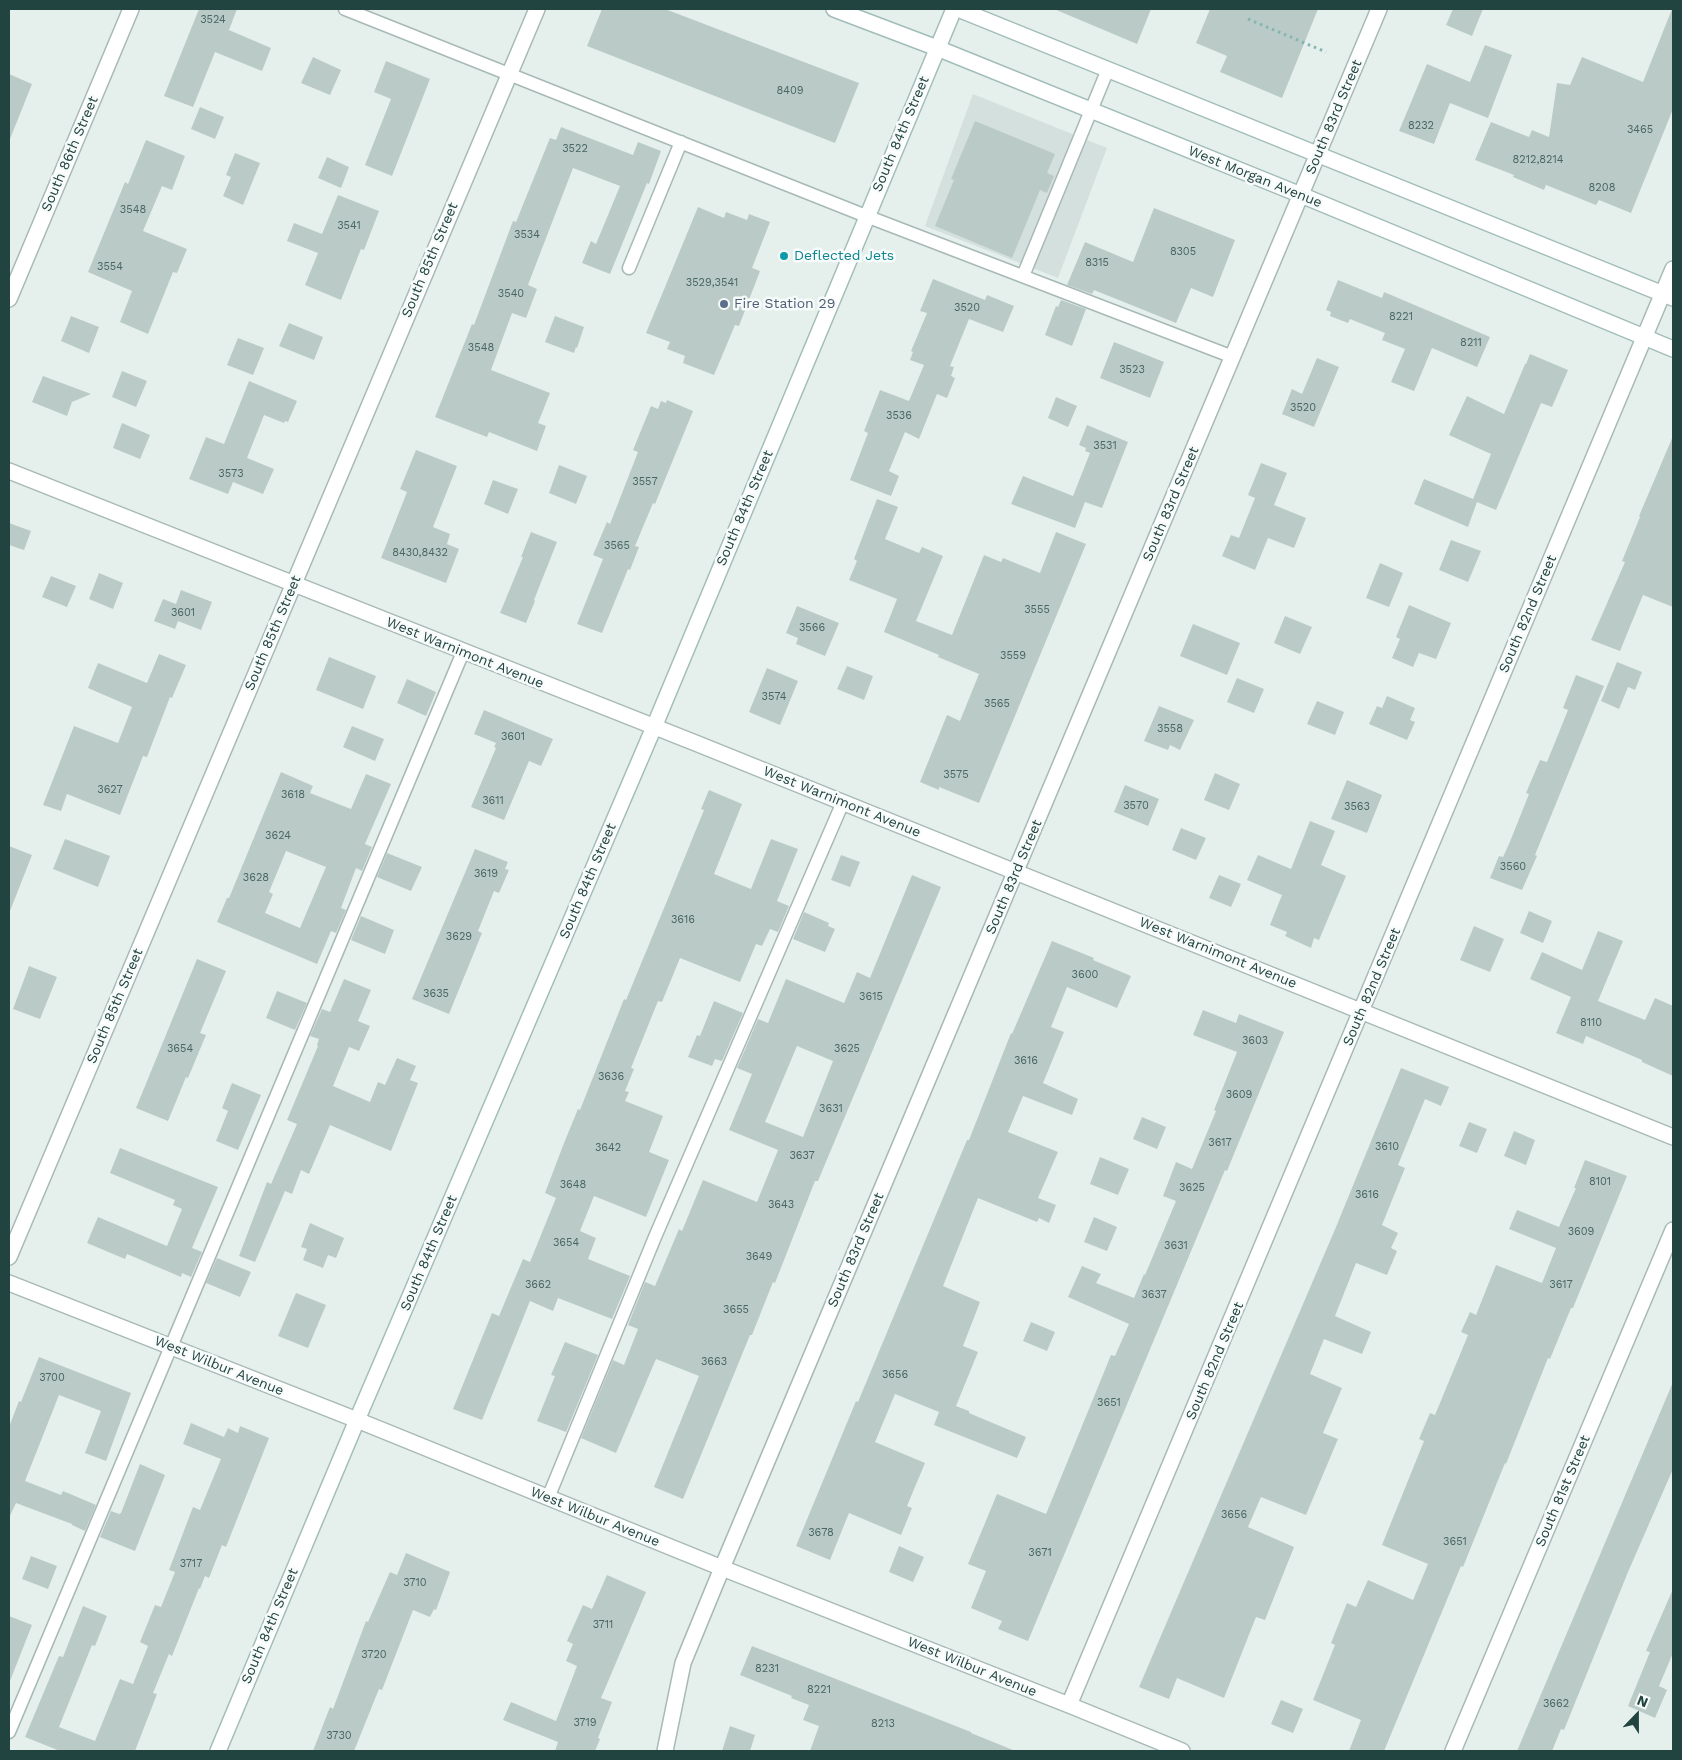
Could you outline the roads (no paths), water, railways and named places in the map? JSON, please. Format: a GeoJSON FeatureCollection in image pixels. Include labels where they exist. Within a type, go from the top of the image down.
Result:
{"type":"FeatureCollection","features":[{"type":"Feature","properties":{"kind":"street","name":"South 86th Street"},"geometry":{"type":"LineString","coordinates":[[9,298],[131,9]]}},
{"type":"Feature","properties":{"kind":"street","name":"South 85th Street"},"geometry":{"type":"LineString","coordinates":[[9,1257],[537,9]]}},
{"type":"Feature","properties":{"kind":"street","name":"West Morgan Avenue"},"geometry":{"type":"LineString","coordinates":[[834,9],[937,48],[1301,195],[1673,350]]}},
{"type":"Feature","properties":{"kind":"street","name":"South 84th Street"},"geometry":{"type":"LineString","coordinates":[[218,1751],[357,1420],[654,727],[954,9]]}},
{"type":"Feature","properties":{"kind":"street"},"geometry":{"type":"LineString","coordinates":[[958,9],[1668,296]]}},
{"type":"Feature","properties":{"kind":"street","name":"South 83rd Street"},"geometry":{"type":"LineString","coordinates":[[665,1751],[683,1664],[722,1568],[1379,9]]}},
{"type":"Feature","properties":{"kind":"street","name":"South 82nd Street"},"geometry":{"type":"LineString","coordinates":[[1069,1705],[1644,337],[1668,296],[1673,269]]}},
{"type":"Feature","properties":{"kind":"street","name":"West Warnimont Avenue"},"geometry":{"type":"LineString","coordinates":[[9,471],[843,802],[1673,1137]]}},
{"type":"Feature","properties":{"kind":"street","name":"South 81st Street"},"geometry":{"type":"LineString","coordinates":[[1453,1751],[1673,1230]]}},
{"type":"Feature","properties":{"kind":"street","name":"West Wilbur Avenue"},"geometry":{"type":"LineString","coordinates":[[9,1283],[357,1420],[1182,1751]]}},
{"type":"Feature","properties":{"kind":"lane"},"geometry":{"type":"LineString","coordinates":[[345,9],[866,216],[1232,357]]}},
{"type":"Feature","properties":{"kind":"lane"},"geometry":{"type":"LineString","coordinates":[[1023,276],[1108,69]]}},
{"type":"Feature","properties":{"kind":"lane"},"geometry":{"type":"LineString","coordinates":[[629,268],[681,142]]}},
{"type":"Feature","properties":{"kind":"lane"},"geometry":{"type":"LineString","coordinates":[[9,1732],[463,652]]}},
{"type":"Feature","properties":{"kind":"lane"},"geometry":{"type":"LineString","coordinates":[[548,1498],[655,1237],[843,802]]}},
{"type":"Feature","properties":{"kind":"place","name":"Deflected Jets"},"geometry":{"type":"Point","coordinates":[784,256]}},
{"type":"Feature","properties":{"kind":"place","name":"Fire Station 29"},"geometry":{"type":"Point","coordinates":[724,304]}}]}
